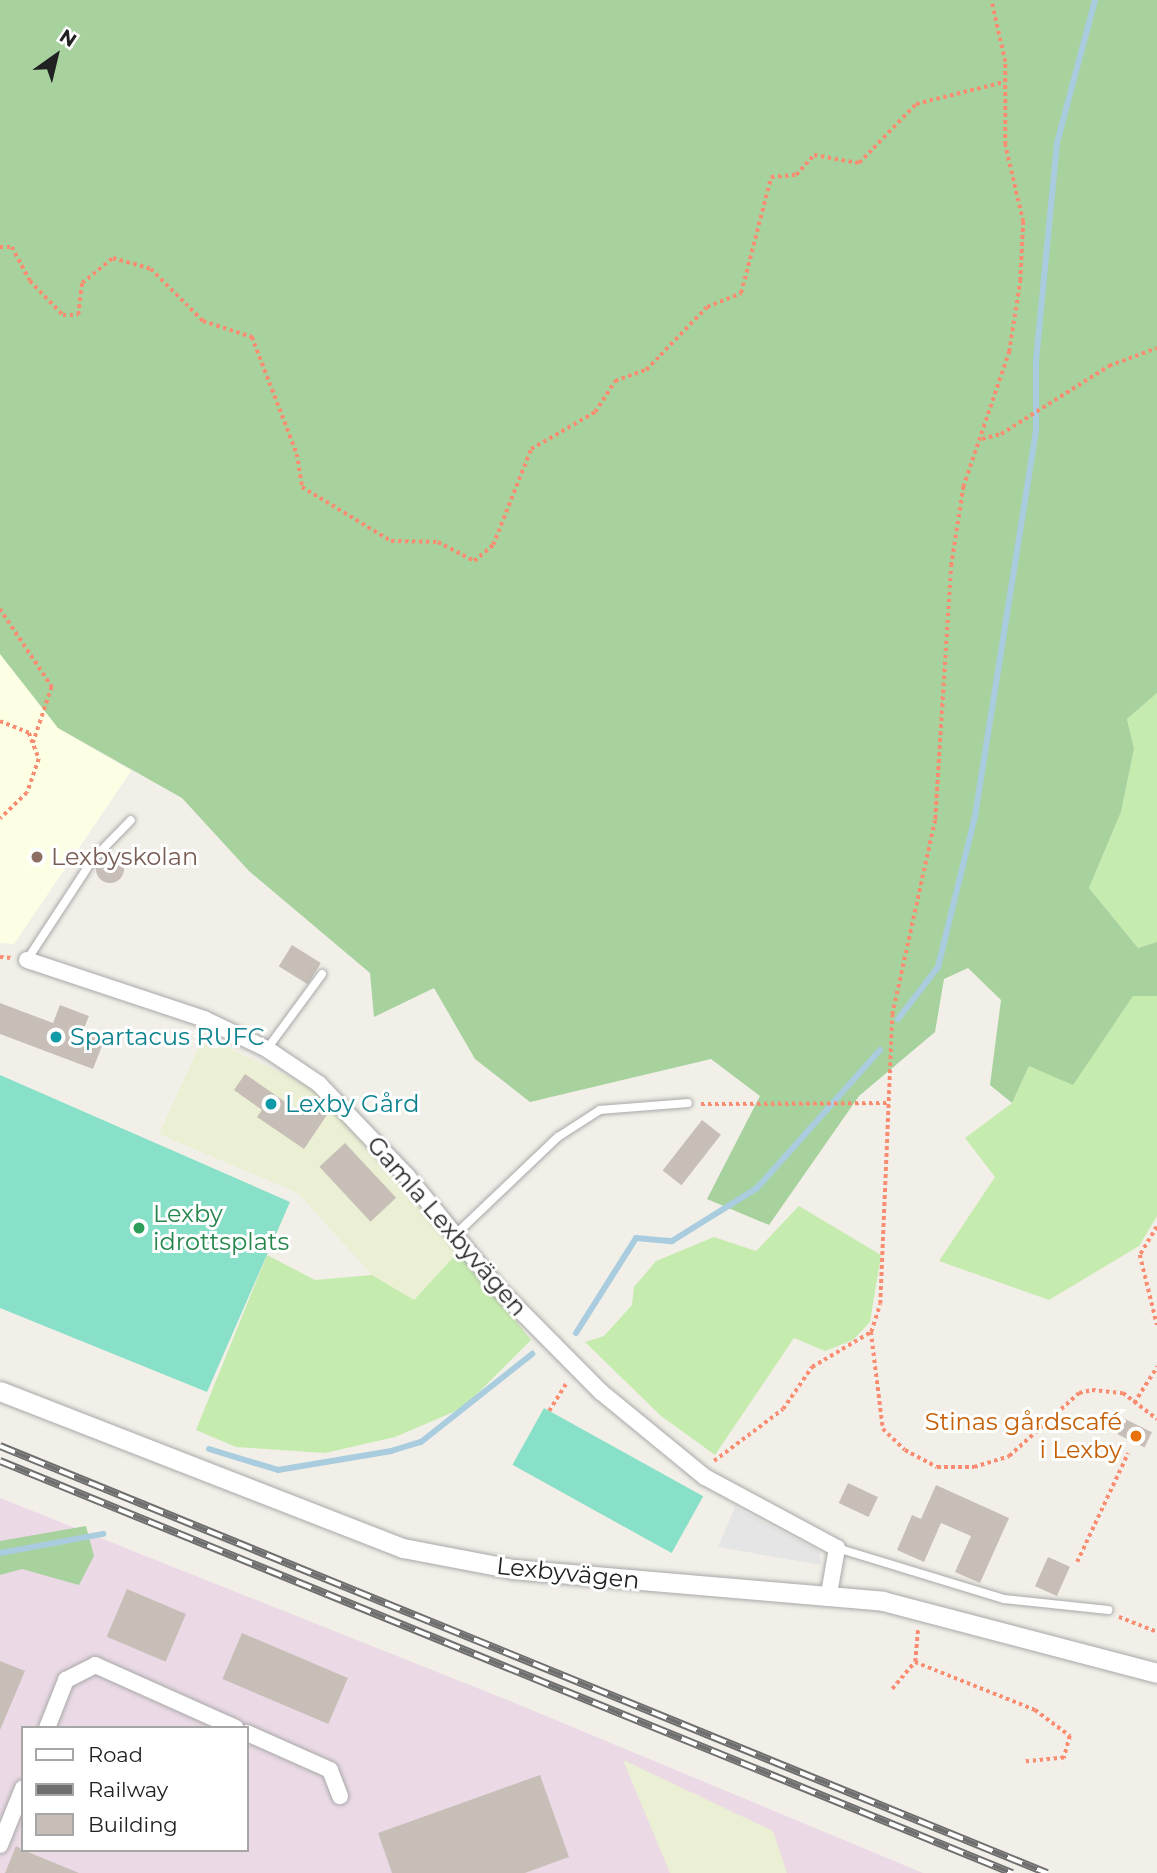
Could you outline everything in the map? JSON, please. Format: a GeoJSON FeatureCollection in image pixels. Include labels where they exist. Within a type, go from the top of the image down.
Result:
{"type":"FeatureCollection","features":[{"type":"Feature","properties":{"kind":"street","name":"Gamla Lexbyvägen"},"geometry":{"type":"LineString","coordinates":[[27,960],[120,987],[267,1049],[318,1084],[576,1369],[705,1477],[837,1549]]}},
{"type":"Feature","properties":{"kind":"street","name":"Lexbyvägen"},"geometry":{"type":"LineString","coordinates":[[0,1391],[402,1548],[513,1569],[829,1594],[919,1609],[1157,1673]]}},
{"type":"Feature","properties":{"kind":"street"},"geometry":{"type":"LineString","coordinates":[[829,1594],[837,1549]]}},
{"type":"Feature","properties":{"kind":"street"},"geometry":{"type":"LineString","coordinates":[[48,1726],[66,1680],[95,1665],[232,1726]]}},
{"type":"Feature","properties":{"kind":"street"},"geometry":{"type":"LineString","coordinates":[[248,1733],[330,1770],[340,1796]]}},
{"type":"Feature","properties":{"kind":"street"},"geometry":{"type":"LineString","coordinates":[[0,1845],[21,1793]]}},
{"type":"Feature","properties":{"kind":"lane"},"geometry":{"type":"LineString","coordinates":[[27,960],[93,859],[131,820]]}},
{"type":"Feature","properties":{"kind":"lane"},"geometry":{"type":"LineString","coordinates":[[267,1049],[322,974]]}},
{"type":"Feature","properties":{"kind":"lane"},"geometry":{"type":"LineString","coordinates":[[456,1234],[558,1137],[600,1110],[688,1103]]}},
{"type":"Feature","properties":{"kind":"lane"},"geometry":{"type":"LineString","coordinates":[[837,1549],[1004,1599],[1108,1610]]}},
{"type":"Feature","properties":{"kind":"path"},"geometry":{"type":"LineString","coordinates":[[991,0],[1005,82],[1005,145],[1023,222],[1020,281],[1009,352],[983,414],[982,439],[963,487],[951,566],[934,819],[892,1015],[881,1283],[871,1332],[883,1429],[937,1467],[974,1467],[1009,1457],[1079,1393],[1106,1389],[1134,1403],[1157,1419]]}},
{"type":"Feature","properties":{"kind":"path"},"geometry":{"type":"LineString","coordinates":[[0,247],[12,247],[30,281],[63,315],[78,315],[82,283],[113,258],[151,269],[203,321],[252,337],[297,453],[302,487],[391,541],[438,542],[474,561],[493,545],[531,449],[595,412],[615,381],[646,370],[707,307],[741,293],[771,177],[796,175],[814,155],[859,163],[916,104],[1005,82]]}},
{"type":"Feature","properties":{"kind":"path"},"geometry":{"type":"LineString","coordinates":[[982,439],[1001,434],[1109,366],[1157,348]]}},
{"type":"Feature","properties":{"kind":"path"},"geometry":{"type":"LineString","coordinates":[[0,609],[52,687],[33,743]]}},
{"type":"Feature","properties":{"kind":"path"},"geometry":{"type":"LineString","coordinates":[[0,721],[29,733],[40,759],[27,793],[0,819]]}},
{"type":"Feature","properties":{"kind":"path"},"geometry":{"type":"LineString","coordinates":[[688,1103],[857,1100],[888,1103]]}},
{"type":"Feature","properties":{"kind":"path"},"geometry":{"type":"LineString","coordinates":[[1157,1227],[1140,1255],[1157,1325]]}},
{"type":"Feature","properties":{"kind":"path"},"geometry":{"type":"LineString","coordinates":[[705,1477],[740,1437],[783,1409],[812,1367],[871,1332]]}},
{"type":"Feature","properties":{"kind":"path"},"geometry":{"type":"LineString","coordinates":[[1134,1403],[1157,1367]]}},
{"type":"Feature","properties":{"kind":"path"},"geometry":{"type":"LineString","coordinates":[[549,1410],[576,1369]]}},
{"type":"Feature","properties":{"kind":"path"},"geometry":{"type":"LineString","coordinates":[[1077,1562],[1128,1453]]}},
{"type":"Feature","properties":{"kind":"path"},"geometry":{"type":"LineString","coordinates":[[892,1689],[915,1662],[919,1609]]}},
{"type":"Feature","properties":{"kind":"path"},"geometry":{"type":"LineString","coordinates":[[1108,1610],[1157,1632]]}},
{"type":"Feature","properties":{"kind":"path"},"geometry":{"type":"LineString","coordinates":[[915,1662],[1035,1710],[1070,1736],[1065,1758],[1024,1762]]}},
{"type":"Feature","properties":{"kind":"shaded area","name":"Lexbyskolan"},"geometry":{"type":"Polygon","coordinates":[[[0,654],[58,728],[131,771],[14,944],[0,943],[0,654]]]}},
{"type":"Feature","properties":{"kind":"shaded area"},"geometry":{"type":"Polygon","coordinates":[[[204,1036],[314,1089],[459,1251],[414,1300],[372,1275],[298,1193],[159,1134],[204,1036]]]}},
{"type":"Feature","properties":{"kind":"shaded area"},"geometry":{"type":"Polygon","coordinates":[[[0,1498],[505,1699],[923,1873],[0,1873],[0,1498]]]}},
{"type":"Feature","properties":{"kind":"shaded area"},"geometry":{"type":"Polygon","coordinates":[[[735,1507],[819,1551],[821,1565],[718,1547],[735,1507]]]}},
{"type":"Feature","properties":{"kind":"shaded area"},"geometry":{"type":"Polygon","coordinates":[[[623,1760],[773,1831],[787,1873],[670,1873],[623,1760]]]}},
{"type":"Feature","properties":{"kind":"green space"},"geometry":{"type":"Polygon","coordinates":[[[0,0],[1157,0],[1157,693],[1127,719],[1134,749],[1121,812],[1089,888],[1138,948],[1157,942],[1157,996],[1133,996],[1073,1085],[1029,1066],[1012,1103],[990,1085],[1001,1000],[968,968],[944,979],[935,1032],[859,1096],[769,1225],[707,1199],[760,1096],[711,1059],[530,1102],[475,1059],[434,988],[374,1017],[370,973],[249,871],[182,798],[58,728],[0,654],[0,0]]]}},
{"type":"Feature","properties":{"kind":"green space"},"geometry":{"type":"Polygon","coordinates":[[[1157,693],[1157,942],[1138,948],[1089,888],[1121,812],[1134,749],[1127,719],[1157,693]]]}},
{"type":"Feature","properties":{"kind":"green space"},"geometry":{"type":"Polygon","coordinates":[[[1133,996],[1157,996],[1157,1216],[1139,1246],[1049,1300],[939,1261],[995,1177],[965,1138],[1012,1103],[1029,1066],[1073,1084],[1133,996]]]}},
{"type":"Feature","properties":{"kind":"green space","name":"Lexby idrottsplats"},"geometry":{"type":"Polygon","coordinates":[[[0,1075],[290,1202],[207,1392],[0,1308],[0,1075]]]}},
{"type":"Feature","properties":{"kind":"green space"},"geometry":{"type":"Polygon","coordinates":[[[799,1206],[881,1255],[870,1322],[853,1340],[825,1351],[794,1338],[715,1455],[661,1416],[585,1342],[604,1336],[632,1305],[634,1287],[656,1261],[714,1237],[756,1251],[799,1206]]]}},
{"type":"Feature","properties":{"kind":"green space"},"geometry":{"type":"Polygon","coordinates":[[[459,1251],[531,1340],[463,1408],[395,1437],[325,1453],[236,1447],[196,1430],[267,1255],[315,1280],[372,1275],[414,1300],[459,1251]]]}},
{"type":"Feature","properties":{"kind":"green space"},"geometry":{"type":"Polygon","coordinates":[[[544,1408],[703,1496],[672,1553],[512,1465],[544,1408]]]}},
{"type":"Feature","properties":{"kind":"green space"},"geometry":{"type":"Polygon","coordinates":[[[86,1526],[94,1556],[79,1585],[22,1569],[0,1575],[0,1541],[86,1526]]]}},
{"type":"Feature","properties":{"kind":"building"},"geometry":{"type":"Polygon","coordinates":[[[110,855],[120,859],[124,869],[120,879],[110,883],[100,879],[96,869],[100,859],[110,855]]]}},
{"type":"Feature","properties":{"kind":"building"},"geometry":{"type":"Polygon","coordinates":[[[292,945],[321,963],[308,984],[279,966],[292,945]]]}},
{"type":"Feature","properties":{"kind":"building","name":"Spartacus RUFC"},"geometry":{"type":"Polygon","coordinates":[[[0,1003],[53,1023],[60,1005],[89,1016],[82,1033],[104,1041],[93,1069],[0,1034],[0,1003]]]}},
{"type":"Feature","properties":{"kind":"building","name":"Lexby Gård"},"geometry":{"type":"Polygon","coordinates":[[[245,1074],[300,1112],[309,1099],[329,1112],[304,1149],[257,1117],[262,1110],[234,1090],[245,1074]]]}},
{"type":"Feature","properties":{"kind":"building"},"geometry":{"type":"Polygon","coordinates":[[[702,1120],[721,1135],[682,1185],[663,1170],[702,1120]]]}},
{"type":"Feature","properties":{"kind":"building"},"geometry":{"type":"Polygon","coordinates":[[[345,1143],[396,1198],[371,1222],[319,1167],[345,1143]]]}},
{"type":"Feature","properties":{"kind":"building","name":"Stinas gårdscafé i Lexby"},"geometry":{"type":"Polygon","coordinates":[[[1125,1419],[1152,1432],[1145,1447],[1118,1434],[1125,1419]]]}},
{"type":"Feature","properties":{"kind":"building"},"geometry":{"type":"Polygon","coordinates":[[[848,1483],[878,1497],[869,1517],[839,1503],[848,1483]]]}},
{"type":"Feature","properties":{"kind":"building"},"geometry":{"type":"Polygon","coordinates":[[[936,1485],[1009,1518],[980,1583],[955,1572],[971,1536],[941,1523],[924,1562],[897,1550],[912,1515],[921,1519],[936,1485]]]}},
{"type":"Feature","properties":{"kind":"building"},"geometry":{"type":"Polygon","coordinates":[[[1048,1557],[1070,1567],[1057,1596],[1035,1586],[1048,1557]]]}},
{"type":"Feature","properties":{"kind":"building"},"geometry":{"type":"Polygon","coordinates":[[[127,1589],[186,1614],[166,1662],[107,1637],[127,1589]]]}},
{"type":"Feature","properties":{"kind":"building"},"geometry":{"type":"Polygon","coordinates":[[[242,1633],[348,1678],[328,1724],[222,1679],[242,1633]]]}},
{"type":"Feature","properties":{"kind":"building"},"geometry":{"type":"Polygon","coordinates":[[[0,1661],[25,1671],[0,1730],[0,1661]]]}},
{"type":"Feature","properties":{"kind":"building"},"geometry":{"type":"Polygon","coordinates":[[[540,1775],[569,1857],[525,1873],[392,1873],[378,1833],[540,1775]]]}},
{"type":"Feature","properties":{"kind":"building"},"geometry":{"type":"Polygon","coordinates":[[[16,1846],[21,1852],[28,1852],[79,1873],[5,1873],[16,1846]]]}},
{"type":"Feature","properties":{"kind":"waterway"},"geometry":{"type":"LineString","coordinates":[[898,1019],[938,967],[975,816],[1036,430],[1036,361],[1057,143],[1095,0]]}},
{"type":"Feature","properties":{"kind":"waterway"},"geometry":{"type":"LineString","coordinates":[[576,1333],[636,1238],[672,1241],[757,1188],[880,1050]]}},
{"type":"Feature","properties":{"kind":"waterway"},"geometry":{"type":"LineString","coordinates":[[209,1449],[278,1470],[391,1451],[421,1442],[532,1354]]}},
{"type":"Feature","properties":{"kind":"waterway"},"geometry":{"type":"LineString","coordinates":[[0,1553],[103,1534]]}},
{"type":"Feature","properties":{"kind":"railway"},"geometry":{"type":"LineString","coordinates":[[0,1446],[1047,1873]]}},
{"type":"Feature","properties":{"kind":"railway"},"geometry":{"type":"LineString","coordinates":[[0,1461],[1012,1873]]}},
{"type":"Feature","properties":{"kind":"place","name":"Lexbyskolan"},"geometry":{"type":"Point","coordinates":[37,857]}},
{"type":"Feature","properties":{"kind":"place","name":"Spartacus RUFC"},"geometry":{"type":"Point","coordinates":[56,1037]}},
{"type":"Feature","properties":{"kind":"place","name":"Lexby Gård"},"geometry":{"type":"Point","coordinates":[271,1104]}},
{"type":"Feature","properties":{"kind":"place","name":"Lexby idrottsplats"},"geometry":{"type":"Point","coordinates":[139,1228]}},
{"type":"Feature","properties":{"kind":"place","name":"Stinas gårdscafé i Lexby"},"geometry":{"type":"Point","coordinates":[1136,1436]}}]}
